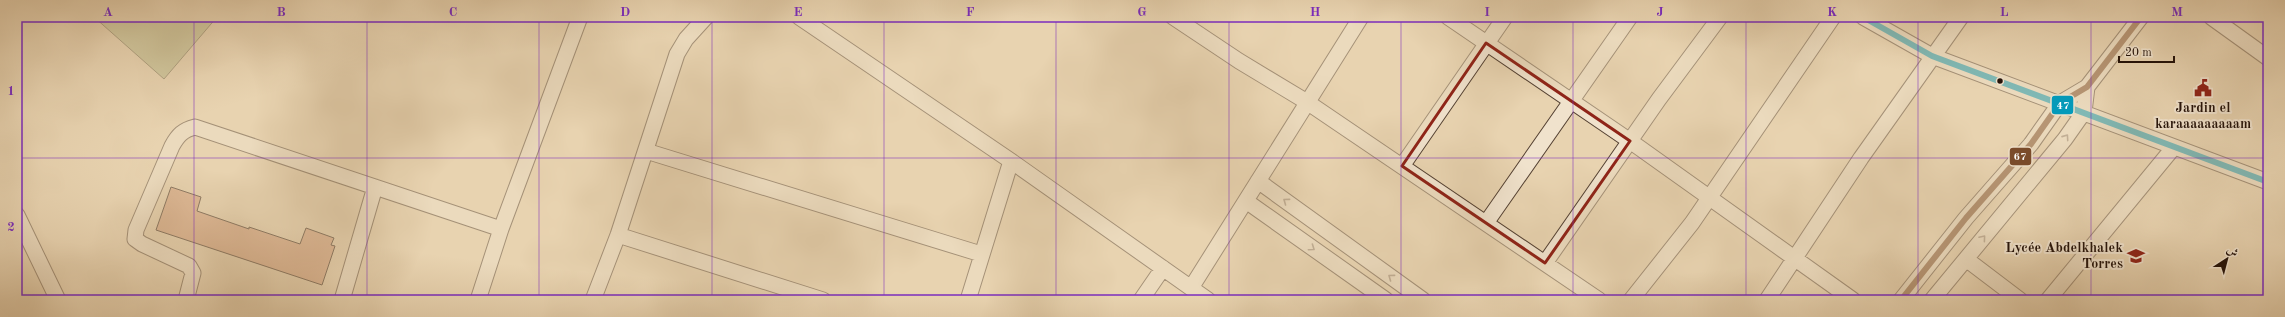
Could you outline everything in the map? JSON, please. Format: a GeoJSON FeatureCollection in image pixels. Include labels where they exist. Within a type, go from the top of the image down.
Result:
{"type":"FeatureCollection","features":[{"type":"Feature","properties":{"kind":"street"},"geometry":{"type":"LineString","coordinates":[[478,300],[501,229],[580,17]]}},
{"type":"Feature","properties":{"kind":"street"},"geometry":{"type":"LineString","coordinates":[[593,300],[618,235],[678,54],[686,39],[706,17]]}},
{"type":"Feature","properties":{"kind":"street"},"geometry":{"type":"LineString","coordinates":[[799,17],[1011,161],[1208,300]]}},
{"type":"Feature","properties":{"kind":"street"},"geometry":{"type":"LineString","coordinates":[[1173,17],[1239,61],[1307,102],[1599,300]]}},
{"type":"Feature","properties":{"kind":"street"},"geometry":{"type":"LineString","coordinates":[[1191,288],[1361,17]]}},
{"type":"Feature","properties":{"kind":"street"},"geometry":{"type":"LineString","coordinates":[[1448,17],[1630,142],[1853,300]]}},
{"type":"Feature","properties":{"kind":"street"},"geometry":{"type":"LineString","coordinates":[[1402,166],[1505,17]]}},
{"type":"Feature","properties":{"kind":"street"},"geometry":{"type":"LineString","coordinates":[[1486,223],[1630,17]]}},
{"type":"Feature","properties":{"kind":"street"},"geometry":{"type":"LineString","coordinates":[[1545,263],[1720,17]]}},
{"type":"Feature","properties":{"kind":"street"},"geometry":{"type":"LineString","coordinates":[[1631,300],[1672,251],[1833,17]]}},
{"type":"Feature","properties":{"kind":"street"},"geometry":{"type":"LineString","coordinates":[[1863,17],[1932,56],[2268,182]]}},
{"type":"Feature","properties":{"kind":"street"},"geometry":{"type":"LineString","coordinates":[[1767,300],[1932,56],[1961,17]]}},
{"type":"Feature","properties":{"kind":"street"},"geometry":{"type":"LineString","coordinates":[[1901,300],[1961,224],[2031,144],[2060,103],[2087,86],[2141,17]]}},
{"type":"Feature","properties":{"kind":"street"},"geometry":{"type":"LineString","coordinates":[[2211,17],[2268,58]]}},
{"type":"Feature","properties":{"kind":"street"},"geometry":{"type":"LineString","coordinates":[[1932,300],[2054,153],[2084,112],[2087,86]]}},
{"type":"Feature","properties":{"kind":"street"},"geometry":{"type":"LineString","coordinates":[[186,300],[193,273],[189,266],[142,244],[135,239],[136,230],[172,146],[177,136],[185,129],[195,127],[501,229]]}},
{"type":"Feature","properties":{"kind":"street"},"geometry":{"type":"LineString","coordinates":[[2048,300],[2174,147]]}},
{"type":"Feature","properties":{"kind":"street"},"geometry":{"type":"LineString","coordinates":[[646,151],[981,254]]}},
{"type":"Feature","properties":{"kind":"street"},"geometry":{"type":"LineString","coordinates":[[968,300],[1011,161]]}},
{"type":"Feature","properties":{"kind":"street"},"geometry":{"type":"LineString","coordinates":[[1258,181],[1423,300]]}},
{"type":"Feature","properties":{"kind":"street"},"geometry":{"type":"LineString","coordinates":[[342,300],[375,187]]}},
{"type":"Feature","properties":{"kind":"street"},"geometry":{"type":"LineString","coordinates":[[1246,201],[1386,300]]}},
{"type":"Feature","properties":{"kind":"street"},"geometry":{"type":"LineString","coordinates":[[17,215],[58,300]]}},
{"type":"Feature","properties":{"kind":"street"},"geometry":{"type":"LineString","coordinates":[[618,235],[823,300]]}},
{"type":"Feature","properties":{"kind":"street"},"geometry":{"type":"LineString","coordinates":[[1966,259],[2020,300]]}},
{"type":"Feature","properties":{"kind":"street"},"geometry":{"type":"LineString","coordinates":[[1141,300],[1163,268]]}},
{"type":"Feature","properties":{"kind":"highlighted area"},"geometry":{"type":"Polygon","coordinates":[[[1486,43],[1630,141],[1545,263],[1402,166],[1486,43]]]}},
{"type":"Feature","properties":{"kind":"green space"},"geometry":{"type":"Polygon","coordinates":[[[94,17],[217,17],[164,79],[94,17]]]}},
{"type":"Feature","properties":{"kind":"building"},"geometry":{"type":"Polygon","coordinates":[[[171,187],[201,197],[197,211],[249,229],[249,227],[300,244],[306,228],[334,238],[331,245],[335,246],[322,285],[156,230],[171,187]]]}},
{"type":"Feature","properties":{"kind":"transit line","name":"47"},"geometry":{"type":"LineString","coordinates":[[1863,17],[1932,56],[2268,182]]}},
{"type":"Feature","properties":{"kind":"transit line","name":"67"},"geometry":{"type":"LineString","coordinates":[[1901,300],[1966,218],[2031,144],[2060,103],[2087,87],[2141,17]]}},
{"type":"Feature","properties":{"kind":"place","name":"Jardin el karaaaaaaaaam"},"geometry":{"type":"Point","coordinates":[2203,88]}},
{"type":"Feature","properties":{"kind":"place","name":"Lycée Abdelkhalek Torres"},"geometry":{"type":"Point","coordinates":[2136,256]}}]}
